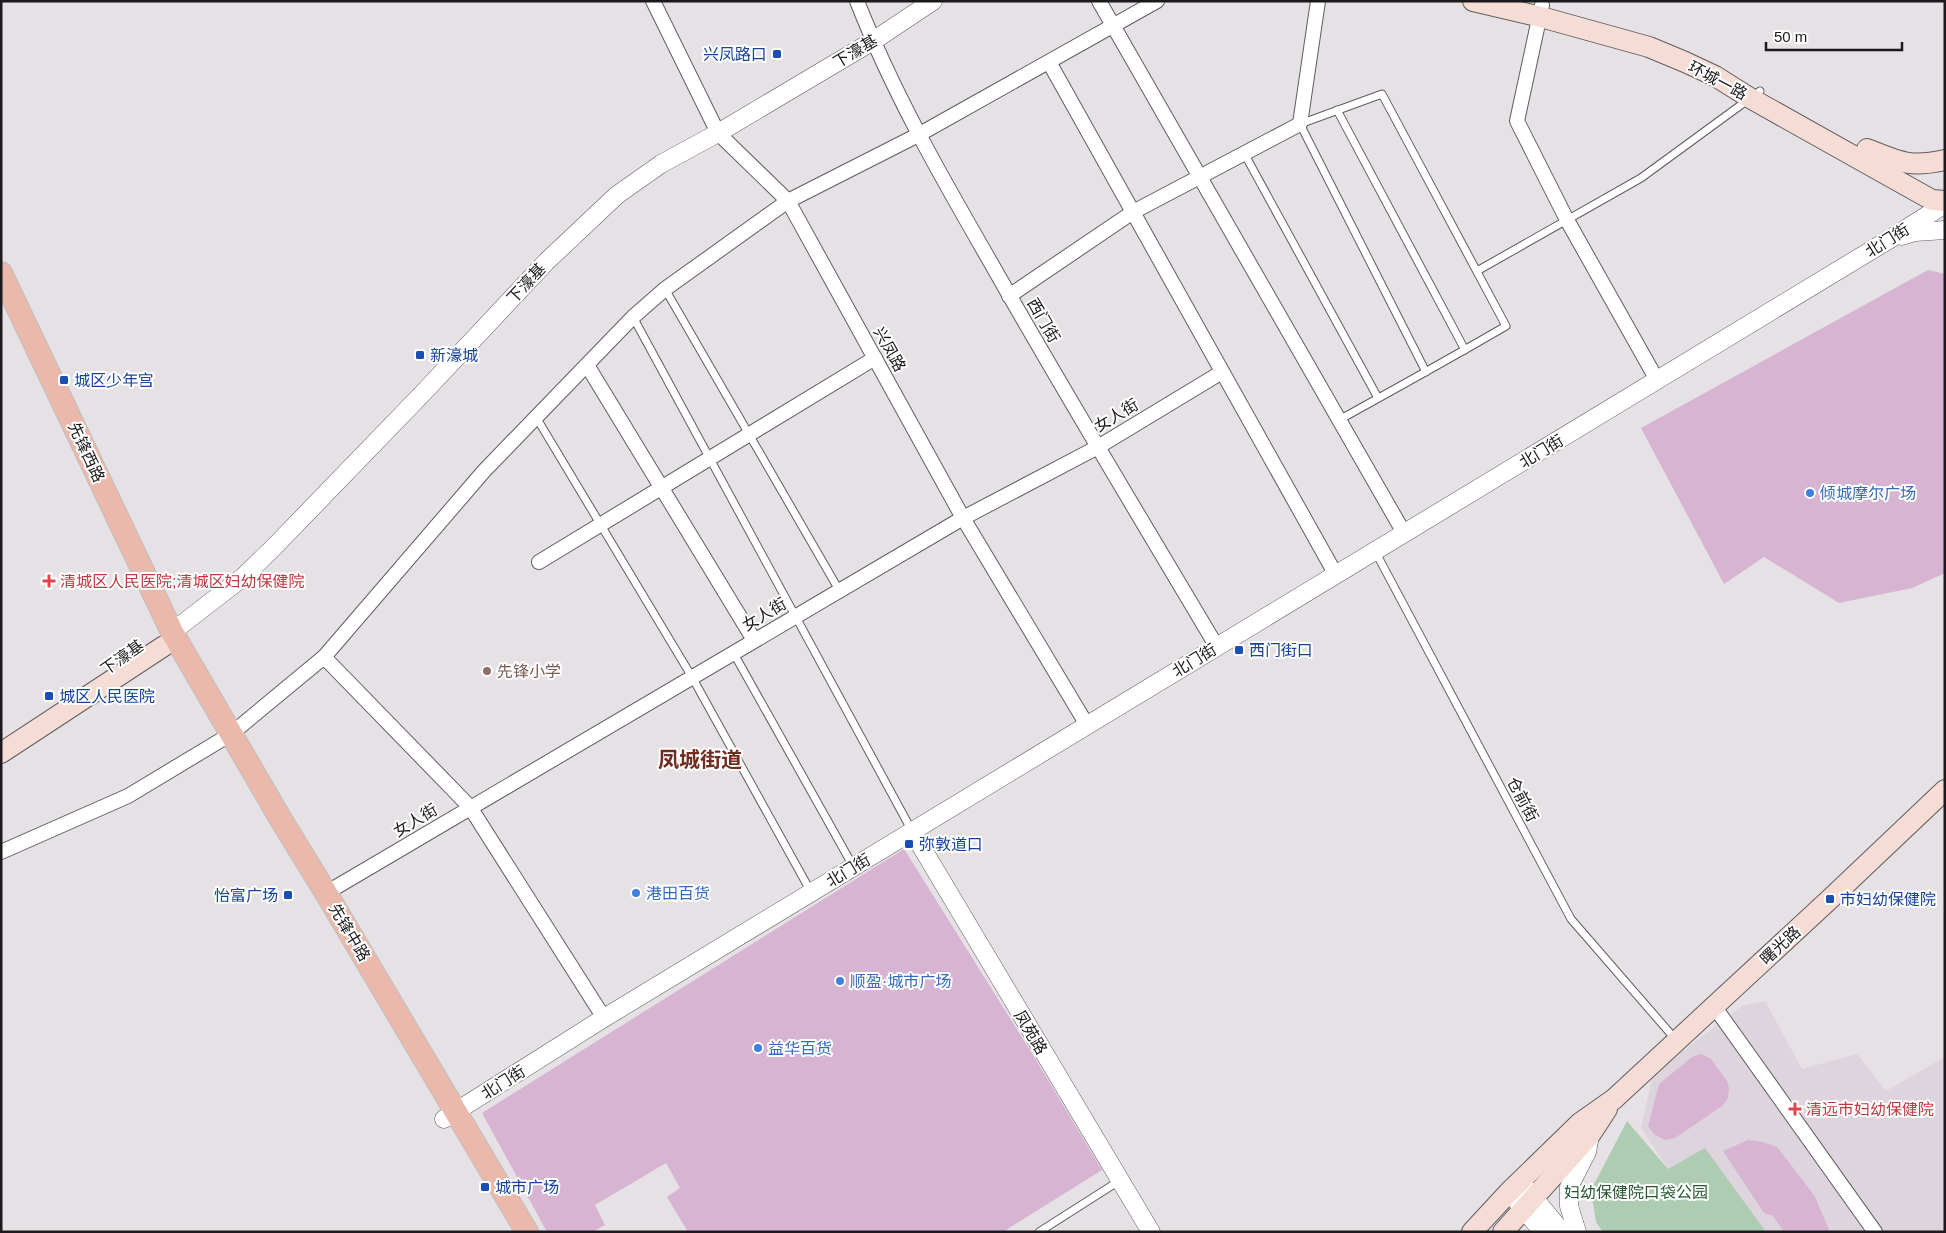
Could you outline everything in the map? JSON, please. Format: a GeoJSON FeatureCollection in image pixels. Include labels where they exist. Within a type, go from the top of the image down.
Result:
{"type":"FeatureCollection","features":[{"type":"Feature","properties":{"kind":"main road","name":"环城一路"},"geometry":{"type":"LineString","coordinates":[[1473,1],[1536,8],[1649,47],[1755,94],[1867,149],[1939,189],[1945,201]]}},
{"type":"Feature","properties":{"kind":"main road","name":"环城一路"},"geometry":{"type":"LineString","coordinates":[[1755,94],[1932,200],[1945,201]]}},
{"type":"Feature","properties":{"kind":"main road"},"geometry":{"type":"LineString","coordinates":[[1867,149],[1904,163],[1924,165],[1945,160]]}},
{"type":"Feature","properties":{"kind":"main road","name":"先锋西路"},"geometry":{"type":"LineString","coordinates":[[1,273],[164,637]]}},
{"type":"Feature","properties":{"kind":"main road","name":"先锋西路"},"geometry":{"type":"LineString","coordinates":[[1,301],[47,392],[164,637]]}},
{"type":"Feature","properties":{"kind":"main road","name":"先锋中路"},"geometry":{"type":"LineString","coordinates":[[164,637],[450,1115],[527,1232]]}},
{"type":"Feature","properties":{"kind":"main road","name":"下濠基"},"geometry":{"type":"LineString","coordinates":[[1,741],[164,637]]}},
{"type":"Feature","properties":{"kind":"main road","name":"下濠基"},"geometry":{"type":"LineString","coordinates":[[1,753],[164,637]]}},
{"type":"Feature","properties":{"kind":"main road","name":"先锋中路"},"geometry":{"type":"LineString","coordinates":[[225,738],[280,818],[326,893],[450,1115],[511,1232]]}},
{"type":"Feature","properties":{"kind":"main road","name":"曙光路"},"geometry":{"type":"LineString","coordinates":[[1472,1232],[1580,1123],[1614,1099],[1830,900],[1945,790]]}},
{"type":"Feature","properties":{"kind":"main road","name":"曙光路"},"geometry":{"type":"LineString","coordinates":[[1503,1232],[1590,1135],[1614,1099]]}},
{"type":"Feature","properties":{"kind":"street","name":"兴凤路"},"geometry":{"type":"LineString","coordinates":[[652,1],[718,133],[788,201],[963,518],[1087,725]]}},
{"type":"Feature","properties":{"kind":"street","name":"西门街"},"geometry":{"type":"LineString","coordinates":[[858,1],[873,41],[918,135],[1009,296],[1216,647]]}},
{"type":"Feature","properties":{"kind":"street","name":"下濠基"},"geometry":{"type":"LineString","coordinates":[[164,637],[242,578],[274,547],[417,400],[546,262],[617,195],[661,164],[718,133],[873,41],[933,1]]}},
{"type":"Feature","properties":{"kind":"street"},"geometry":{"type":"LineString","coordinates":[[1099,1],[1404,533]]}},
{"type":"Feature","properties":{"kind":"street"},"geometry":{"type":"LineString","coordinates":[[1,852],[128,796],[225,738],[324,657],[484,471],[633,317],[666,289],[788,201],[918,135],[1157,1]]}},
{"type":"Feature","properties":{"kind":"street"},"geometry":{"type":"LineString","coordinates":[[1009,296],[1133,212],[1300,124],[1318,1]]}},
{"type":"Feature","properties":{"kind":"street"},"geometry":{"type":"LineString","coordinates":[[1536,8],[1518,121],[1567,220],[1657,380]]}},
{"type":"Feature","properties":{"kind":"street"},"geometry":{"type":"LineString","coordinates":[[1049,62],[1336,575]]}},
{"type":"Feature","properties":{"kind":"street","name":"北门街"},"geometry":{"type":"LineString","coordinates":[[450,1115],[604,1018],[811,892],[1890,239],[1945,201]]}},
{"type":"Feature","properties":{"kind":"street"},"geometry":{"type":"LineString","coordinates":[[1890,239],[1915,232],[1945,230]]}},
{"type":"Feature","properties":{"kind":"street"},"geometry":{"type":"LineString","coordinates":[[539,562],[875,358]]}},
{"type":"Feature","properties":{"kind":"street"},"geometry":{"type":"LineString","coordinates":[[587,364],[754,640]]}},
{"type":"Feature","properties":{"kind":"street","name":"女人街"},"geometry":{"type":"LineString","coordinates":[[326,893],[839,590],[963,518],[1098,447],[1222,372]]}},
{"type":"Feature","properties":{"kind":"street"},"geometry":{"type":"LineString","coordinates":[[324,657],[470,807],[604,1018]]}},
{"type":"Feature","properties":{"kind":"street","name":"凤苑路"},"geometry":{"type":"LineString","coordinates":[[912,831],[1151,1232]]}},
{"type":"Feature","properties":{"kind":"street"},"geometry":{"type":"LineString","coordinates":[[1714,1006],[1874,1232]]}},
{"type":"Feature","properties":{"kind":"street"},"geometry":{"type":"LineString","coordinates":[[1577,1232],[1569,1206],[1569,1187],[1587,1152],[1590,1135]]}},
{"type":"Feature","properties":{"kind":"street"},"geometry":{"type":"LineString","coordinates":[[1515,1187],[1529,1203],[1562,1232]]}},
{"type":"Feature","properties":{"kind":"street"},"geometry":{"type":"LineString","coordinates":[[1529,1203],[1543,1232]]}},
{"type":"Feature","properties":{"kind":"lane"},"geometry":{"type":"LineString","coordinates":[[1339,420],[1426,372],[1506,326],[1382,94],[1300,124],[1426,372]]}},
{"type":"Feature","properties":{"kind":"lane"},"geometry":{"type":"LineString","coordinates":[[1477,271],[1641,178],[1755,94]]}},
{"type":"Feature","properties":{"kind":"lane"},"geometry":{"type":"LineString","coordinates":[[1337,110],[1465,350]]}},
{"type":"Feature","properties":{"kind":"lane"},"geometry":{"type":"LineString","coordinates":[[1244,154],[1378,398]]}},
{"type":"Feature","properties":{"kind":"lane"},"geometry":{"type":"LineString","coordinates":[[666,289],[839,590]]}},
{"type":"Feature","properties":{"kind":"lane"},"geometry":{"type":"LineString","coordinates":[[633,317],[912,831]]}},
{"type":"Feature","properties":{"kind":"lane"},"geometry":{"type":"LineString","coordinates":[[536,416],[692,677],[811,892]]}},
{"type":"Feature","properties":{"kind":"lane","name":"仓前街"},"geometry":{"type":"LineString","coordinates":[[1375,551],[1571,919],[1676,1041]]}},
{"type":"Feature","properties":{"kind":"lane"},"geometry":{"type":"LineString","coordinates":[[733,652],[854,867]]}},
{"type":"Feature","properties":{"kind":"lane"},"geometry":{"type":"LineString","coordinates":[[1039,1232],[1120,1180]]}},
{"type":"Feature","properties":{"kind":"shaded area","name":"清远市妇幼保健院"},"geometry":{"type":"Polygon","coordinates":[[[1765,1001],[1802,1069],[1857,1054],[1886,1091],[1945,1057],[1945,1232],[1763,1232],[1668,1169],[1641,1128],[1653,1074],[1742,1006],[1765,1001]]]}},
{"type":"Feature","properties":{"kind":"green space","name":"妇幼保健院口袋公园"},"geometry":{"type":"Polygon","coordinates":[[[1627,1121],[1668,1169],[1705,1148],[1766,1232],[1603,1232],[1596,1222],[1591,1190],[1627,1121]]]}},
{"type":"Feature","properties":{"kind":"building","name":"倾城摩尔广场"},"geometry":{"type":"Polygon","coordinates":[[[1928,270],[1945,274],[1945,573],[1912,588],[1839,603],[1764,557],[1724,584],[1641,428],[1928,270]]]}},
{"type":"Feature","properties":{"kind":"building","name":"顺盈·城市广场"},"geometry":{"type":"Polygon","coordinates":[[[904,849],[1033,1055],[1102,1170],[1003,1232],[688,1232],[667,1197],[680,1188],[666,1163],[595,1205],[605,1225],[592,1232],[547,1232],[482,1113],[904,849]]]}},
{"type":"Feature","properties":{"kind":"building"},"geometry":{"type":"Polygon","coordinates":[[[1701,1054],[1711,1059],[1727,1081],[1729,1088],[1728,1098],[1722,1106],[1675,1138],[1665,1140],[1655,1135],[1648,1126],[1659,1084],[1692,1057],[1701,1054]]]}},
{"type":"Feature","properties":{"kind":"building"},"geometry":{"type":"Polygon","coordinates":[[[1748,1140],[1763,1142],[1777,1147],[1814,1195],[1830,1232],[1784,1232],[1773,1216],[1764,1213],[1723,1151],[1748,1140]]]}},
{"type":"Feature","properties":{"kind":"place","name":"兴凤路口"},"geometry":{"type":"Point","coordinates":[777,54]}},
{"type":"Feature","properties":{"kind":"place","name":"新濠城"},"geometry":{"type":"Point","coordinates":[420,355]}},
{"type":"Feature","properties":{"kind":"place","name":"城区少年宫"},"geometry":{"type":"Point","coordinates":[64,380]}},
{"type":"Feature","properties":{"kind":"place","name":"倾城摩尔广场"},"geometry":{"type":"Point","coordinates":[1810,493]}},
{"type":"Feature","properties":{"kind":"place","name":"清城区人民医院;清城区妇幼保健院"},"geometry":{"type":"Point","coordinates":[49,581]}},
{"type":"Feature","properties":{"kind":"place","name":"西门街口"},"geometry":{"type":"Point","coordinates":[1239,650]}},
{"type":"Feature","properties":{"kind":"place","name":"先锋小学"},"geometry":{"type":"Point","coordinates":[487,671]}},
{"type":"Feature","properties":{"kind":"place","name":"城区人民医院"},"geometry":{"type":"Point","coordinates":[49,696]}},
{"type":"Feature","properties":{"kind":"place","name":"弥敦道口"},"geometry":{"type":"Point","coordinates":[909,844]}},
{"type":"Feature","properties":{"kind":"place","name":"港田百货"},"geometry":{"type":"Point","coordinates":[636,893]}},
{"type":"Feature","properties":{"kind":"place","name":"怡富广场"},"geometry":{"type":"Point","coordinates":[288,895]}},
{"type":"Feature","properties":{"kind":"place","name":"市妇幼保健院"},"geometry":{"type":"Point","coordinates":[1830,899]}},
{"type":"Feature","properties":{"kind":"place","name":"顺盈·城市广场"},"geometry":{"type":"Point","coordinates":[840,981]}},
{"type":"Feature","properties":{"kind":"place","name":"益华百货"},"geometry":{"type":"Point","coordinates":[758,1048]}},
{"type":"Feature","properties":{"kind":"place","name":"清远市妇幼保健院"},"geometry":{"type":"Point","coordinates":[1795,1109]}},
{"type":"Feature","properties":{"kind":"place","name":"城市广场"},"geometry":{"type":"Point","coordinates":[485,1187]}},
{"type":"Feature","properties":{"kind":"district","name":"凤城街道"},"geometry":{"type":"Point","coordinates":[700,760]}}]}
